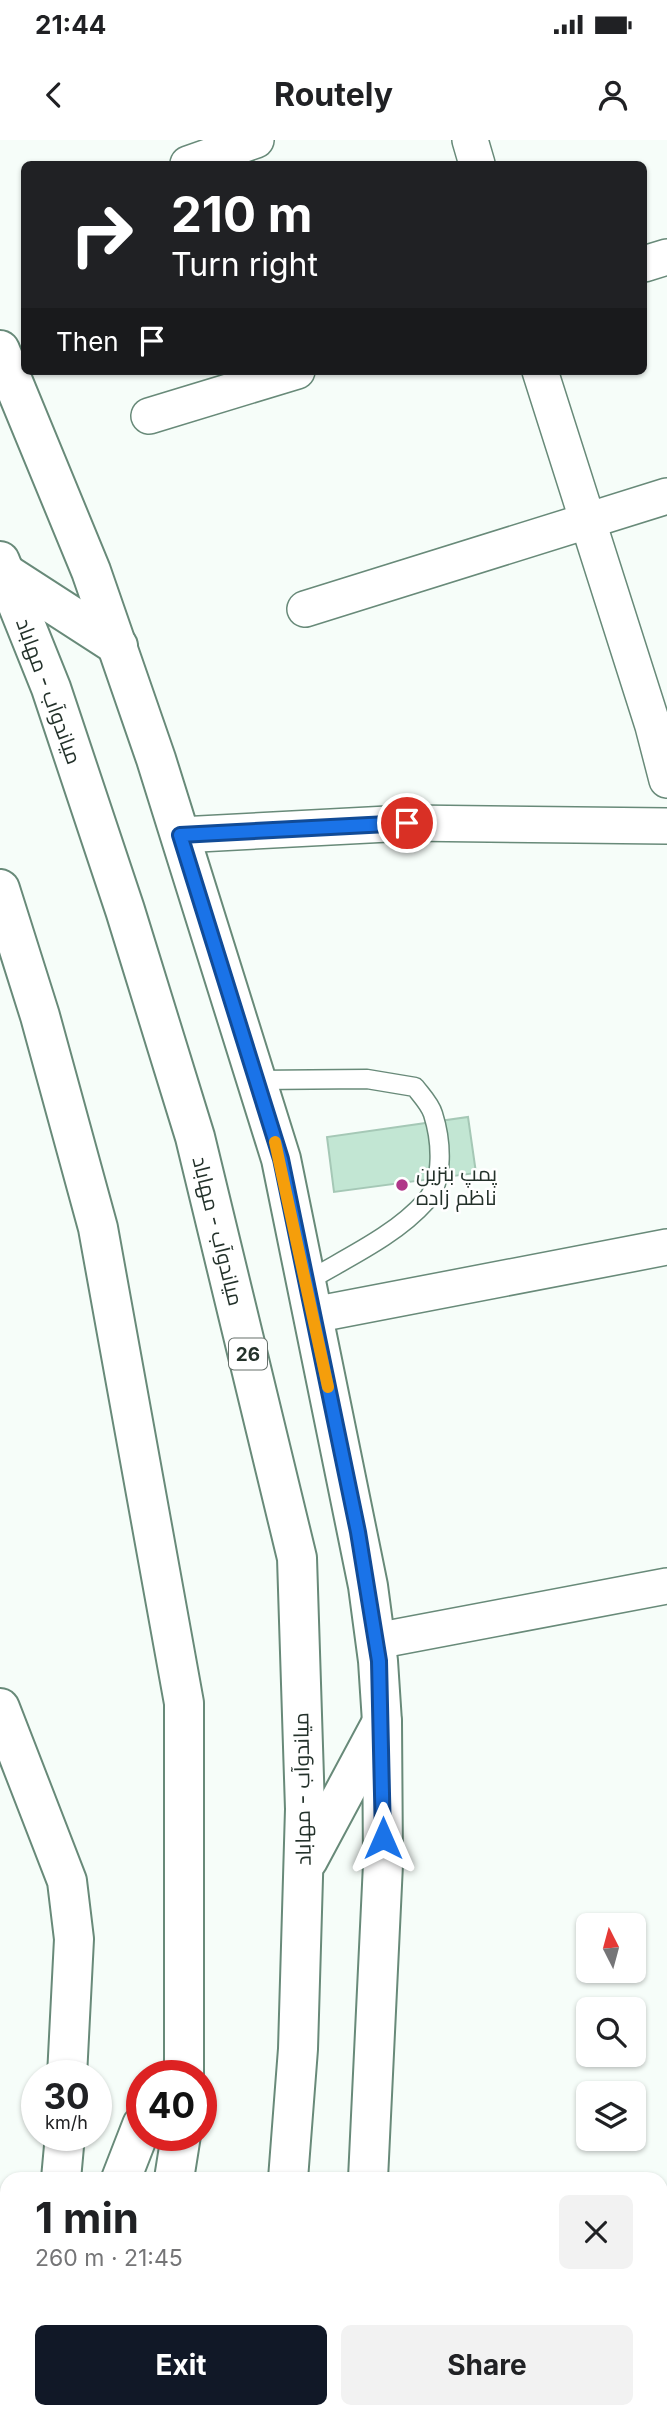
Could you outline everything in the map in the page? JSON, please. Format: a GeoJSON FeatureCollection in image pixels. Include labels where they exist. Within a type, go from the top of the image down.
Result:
{"type":"FeatureCollection","features":[{"type":"Feature","properties":{"kind":"main road"},"geometry":{"type":"LineString","coordinates":[[0,349],[91,571],[118,646],[281,1159],[369,1586],[382,1722],[383,1864],[368,2172]]}},
{"type":"Feature","properties":{"kind":"main road"},"geometry":{"type":"LineString","coordinates":[[2,567],[118,646]]}},
{"type":"Feature","properties":{"kind":"main road","name":"میاندوآب - مهاباد"},"geometry":{"type":"LineString","coordinates":[[2,567],[51,688],[125,910],[195,1137],[297,1558],[305,1809],[298,2049],[289,2172]]}},
{"type":"Feature","properties":{"kind":"main road"},"geometry":{"type":"LineString","coordinates":[[0,889],[40,1016],[98,1228],[184,1703],[184,2060]]}},
{"type":"Feature","properties":{"kind":"main road"},"geometry":{"type":"LineString","coordinates":[[0,1708],[67,1881],[74,1939],[68,2060]]}},
{"type":"Feature","properties":{"kind":"main road"},"geometry":{"type":"LineString","coordinates":[[303,1868],[382,1722]]}},
{"type":"Feature","properties":{"kind":"main road"},"geometry":{"type":"LineString","coordinates":[[170,2060],[184,2028]]}},
{"type":"Feature","properties":{"kind":"main road"},"geometry":{"type":"LineString","coordinates":[[62,2172],[64,2151]]}},
{"type":"Feature","properties":{"kind":"main road"},"geometry":{"type":"LineString","coordinates":[[124,2172],[132,2151]]}},
{"type":"Feature","properties":{"kind":"main road"},"geometry":{"type":"LineString","coordinates":[[175,2172],[178,2151]]}},
{"type":"Feature","properties":{"kind":"street"},"geometry":{"type":"LineString","coordinates":[[196,161],[256,140]]}},
{"type":"Feature","properties":{"kind":"street"},"geometry":{"type":"LineString","coordinates":[[470,140],[476,161]]}},
{"type":"Feature","properties":{"kind":"street"},"geometry":{"type":"LineString","coordinates":[[647,263],[667,257]]}},
{"type":"Feature","properties":{"kind":"street"},"geometry":{"type":"LineString","coordinates":[[149,416],[284,375]]}},
{"type":"Feature","properties":{"kind":"street"},"geometry":{"type":"LineString","coordinates":[[541,375],[588,521],[660,724],[667,780]]}},
{"type":"Feature","properties":{"kind":"street"},"geometry":{"type":"LineString","coordinates":[[305,609],[667,496]]}},
{"type":"Feature","properties":{"kind":"street"},"geometry":{"type":"LineString","coordinates":[[180,835],[407,823],[667,826]]}},
{"type":"Feature","properties":{"kind":"street"},"geometry":{"type":"LineString","coordinates":[[310,1298],[667,1247]]}},
{"type":"Feature","properties":{"kind":"street"},"geometry":{"type":"LineString","coordinates":[[376,1641],[667,1586]]}},
{"type":"Feature","properties":{"kind":"lane"},"geometry":{"type":"LineString","coordinates":[[256,1080],[367,1079],[415,1087],[432,1111],[439,1142],[438,1180],[428,1200],[310,1298]]}},
{"type":"Feature","properties":{"kind":"building"},"geometry":{"type":"Polygon","coordinates":[[[468,1117],[476,1173],[334,1192],[327,1137],[468,1117]]]}},
{"type":"Feature","properties":{"kind":"slow traffic"},"geometry":{"type":"LineString","coordinates":[[275,1142],[281,1159],[328,1387]]}},
{"type":"Feature","properties":{"kind":"place","name":"پمپ بنزین ناظم زاده"},"geometry":{"type":"Point","coordinates":[402,1185]}},
{"type":"Feature","properties":{"kind":"route"},"geometry":{"type":"LineString","coordinates":[[383,1838],[379,1661],[369,1586],[281,1159],[180,835],[407,823]]}}]}
